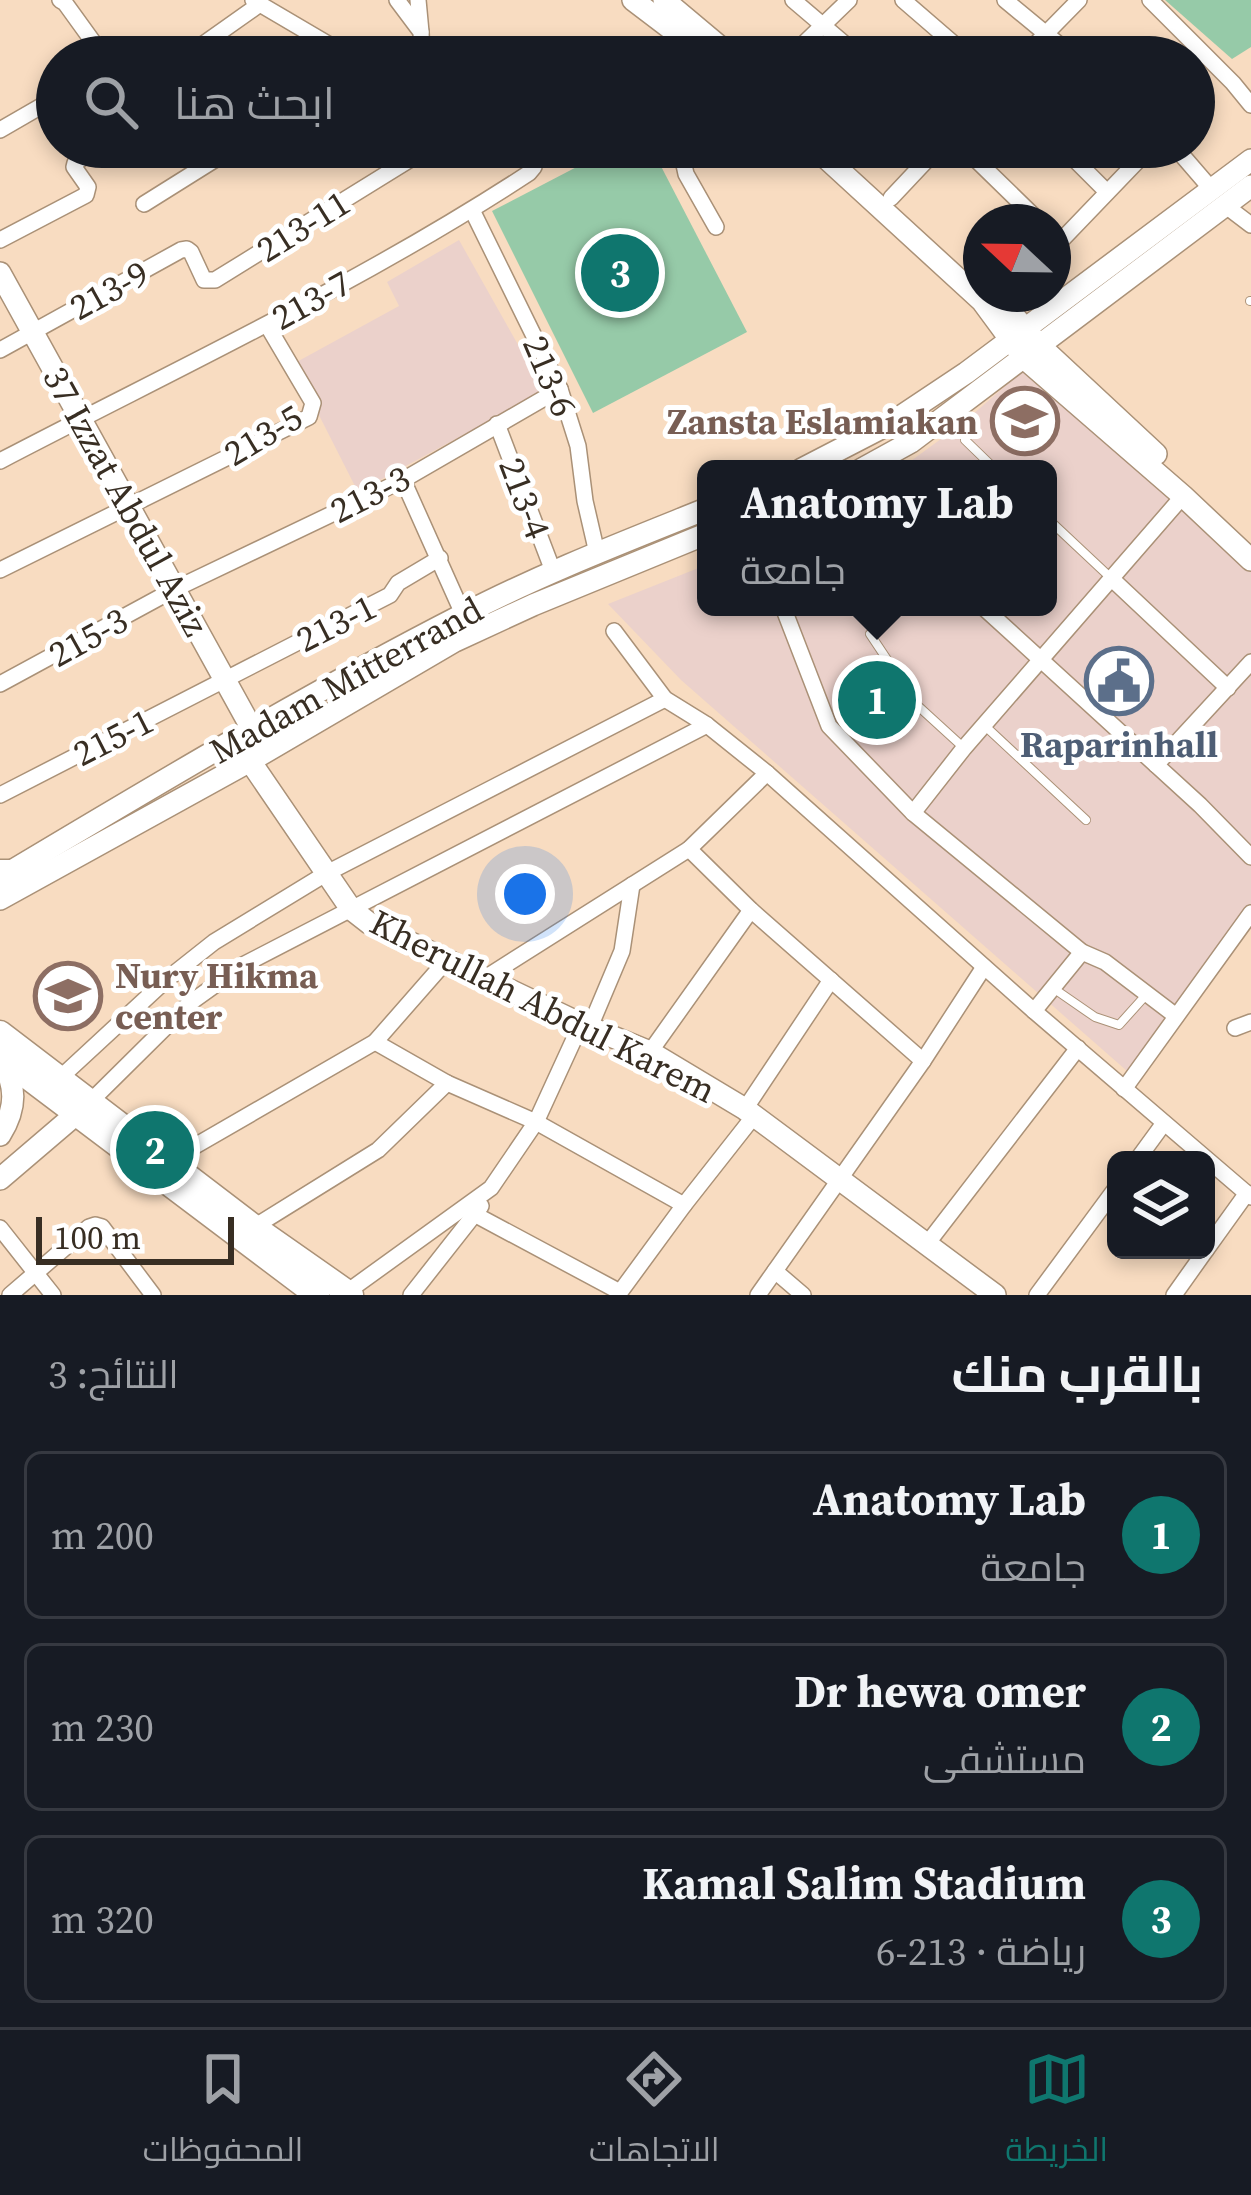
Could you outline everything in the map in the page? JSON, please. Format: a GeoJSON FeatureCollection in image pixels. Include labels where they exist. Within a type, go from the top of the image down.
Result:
{"type":"FeatureCollection","features":[{"type":"Feature","properties":{"kind":"main road"},"geometry":{"type":"LineString","coordinates":[[633,0],[680,36]]}},
{"type":"Feature","properties":{"kind":"main road"},"geometry":{"type":"LineString","coordinates":[[664,0],[707,36]]}},
{"type":"Feature","properties":{"kind":"main road"},"geometry":{"type":"LineString","coordinates":[[878,460],[911,442],[1032,352],[1220,198],[1251,160]]}},
{"type":"Feature","properties":{"kind":"main road"},"geometry":{"type":"LineString","coordinates":[[837,168],[1018,332]]}},
{"type":"Feature","properties":{"kind":"main road"},"geometry":{"type":"LineString","coordinates":[[857,168],[963,264]]}},
{"type":"Feature","properties":{"kind":"main road"},"geometry":{"type":"LineString","coordinates":[[819,460],[891,423],[1220,198],[1251,186]]}},
{"type":"Feature","properties":{"kind":"main road","name":"37 Izzat Abdul Aziz"},"geometry":{"type":"LineString","coordinates":[[0,273],[252,729]]}},
{"type":"Feature","properties":{"kind":"main road"},"geometry":{"type":"LineString","coordinates":[[1010,312],[1032,352],[1251,560]]}},
{"type":"Feature","properties":{"kind":"main road"},"geometry":{"type":"LineString","coordinates":[[1032,352],[1251,542]]}},
{"type":"Feature","properties":{"kind":"main road","name":"Madam Mitterrand"},"geometry":{"type":"LineString","coordinates":[[3,874],[252,729],[463,614],[697,512]]}},
{"type":"Feature","properties":{"kind":"main road","name":"Madam Mitterrand"},"geometry":{"type":"LineString","coordinates":[[0,899],[455,641],[697,538]]}},
{"type":"Feature","properties":{"kind":"main road","name":"Kherullah Abdul Karem"},"geometry":{"type":"LineString","coordinates":[[250,761],[351,909],[369,923],[650,1052],[750,1113],[995,1295]]}},
{"type":"Feature","properties":{"kind":"main road"},"geometry":{"type":"LineString","coordinates":[[0,1034],[60,1078],[83,1108],[317,1295]]}},
{"type":"Feature","properties":{"kind":"main road"},"geometry":{"type":"LineString","coordinates":[[0,1057],[169,1161],[349,1294]]}},
{"type":"Feature","properties":{"kind":"main road"},"geometry":{"type":"LineString","coordinates":[[0,1057],[14,1084],[10,1116],[0,1135]]}},
{"type":"Feature","properties":{"kind":"main road"},"geometry":{"type":"LineString","coordinates":[[0,1179],[83,1108]]}},
{"type":"Feature","properties":{"kind":"street"},"geometry":{"type":"LineString","coordinates":[[397,0],[421,32]]}},
{"type":"Feature","properties":{"kind":"street"},"geometry":{"type":"LineString","coordinates":[[418,0],[421,36]]}},
{"type":"Feature","properties":{"kind":"street"},"geometry":{"type":"LineString","coordinates":[[794,0],[836,36]]}},
{"type":"Feature","properties":{"kind":"street"},"geometry":{"type":"LineString","coordinates":[[814,36],[849,0]]}},
{"type":"Feature","properties":{"kind":"street"},"geometry":{"type":"LineString","coordinates":[[903,0],[945,36]]}},
{"type":"Feature","properties":{"kind":"street"},"geometry":{"type":"LineString","coordinates":[[1005,0],[1050,36]]}},
{"type":"Feature","properties":{"kind":"street"},"geometry":{"type":"LineString","coordinates":[[1042,36],[1079,0]]}},
{"type":"Feature","properties":{"kind":"street"},"geometry":{"type":"LineString","coordinates":[[1150,0],[1186,36]]}},
{"type":"Feature","properties":{"kind":"street"},"geometry":{"type":"LineString","coordinates":[[64,1],[89,36]]}},
{"type":"Feature","properties":{"kind":"street"},"geometry":{"type":"LineString","coordinates":[[216,36],[266,3],[317,36]]}},
{"type":"Feature","properties":{"kind":"street"},"geometry":{"type":"LineString","coordinates":[[1215,65],[1251,105]]}},
{"type":"Feature","properties":{"kind":"street"},"geometry":{"type":"LineString","coordinates":[[1233,83],[1251,73]]}},
{"type":"Feature","properties":{"kind":"street"},"geometry":{"type":"LineString","coordinates":[[0,130],[36,109]]}},
{"type":"Feature","properties":{"kind":"street"},"geometry":{"type":"LineString","coordinates":[[0,240],[86,195],[88,188],[75,168]]}},
{"type":"Feature","properties":{"kind":"street"},"geometry":{"type":"LineString","coordinates":[[144,204],[201,168]]}},
{"type":"Feature","properties":{"kind":"street","name":"213-11"},"geometry":{"type":"LineString","coordinates":[[187,249],[204,280],[215,280],[396,168]]}},
{"type":"Feature","properties":{"kind":"street","name":"213-7"},"geometry":{"type":"LineString","coordinates":[[0,461],[267,325],[472,210],[532,168]]}},
{"type":"Feature","properties":{"kind":"street"},"geometry":{"type":"LineString","coordinates":[[685,168],[716,227]]}},
{"type":"Feature","properties":{"kind":"street"},"geometry":{"type":"LineString","coordinates":[[891,198],[919,168]]}},
{"type":"Feature","properties":{"kind":"street"},"geometry":{"type":"LineString","coordinates":[[985,168],[1022,204]]}},
{"type":"Feature","properties":{"kind":"street"},"geometry":{"type":"LineString","coordinates":[[1083,168],[1107,192]]}},
{"type":"Feature","properties":{"kind":"street"},"geometry":{"type":"LineString","coordinates":[[1071,227],[1130,168]]}},
{"type":"Feature","properties":{"kind":"street"},"geometry":{"type":"LineString","coordinates":[[1193,168],[1251,225]]}},
{"type":"Feature","properties":{"kind":"street","name":"213-6"},"geometry":{"type":"LineString","coordinates":[[472,210],[560,389],[578,446],[597,553]]}},
{"type":"Feature","properties":{"kind":"street","name":"213-9"},"geometry":{"type":"LineString","coordinates":[[0,350],[187,249]]}},
{"type":"Feature","properties":{"kind":"street","name":"213-5"},"geometry":{"type":"LineString","coordinates":[[130,507],[309,417],[314,404],[267,325]]}},
{"type":"Feature","properties":{"kind":"street","name":"213-3"},"geometry":{"type":"LineString","coordinates":[[175,589],[403,480],[560,389]]}},
{"type":"Feature","properties":{"kind":"street","name":"213-4"},"geometry":{"type":"LineString","coordinates":[[497,424],[553,571]]}},
{"type":"Feature","properties":{"kind":"street"},"geometry":{"type":"LineString","coordinates":[[403,480],[463,614]]}},
{"type":"Feature","properties":{"kind":"street"},"geometry":{"type":"LineString","coordinates":[[913,813],[1183,496]]}},
{"type":"Feature","properties":{"kind":"street"},"geometry":{"type":"LineString","coordinates":[[0,570],[130,507]]}},
{"type":"Feature","properties":{"kind":"street","name":"213-1"},"geometry":{"type":"LineString","coordinates":[[225,680],[390,595],[398,583],[440,558]]}},
{"type":"Feature","properties":{"kind":"street"},"geometry":{"type":"LineString","coordinates":[[1112,579],[1228,688]]}},
{"type":"Feature","properties":{"kind":"street","name":"215-3"},"geometry":{"type":"LineString","coordinates":[[0,684],[175,589]]}},
{"type":"Feature","properties":{"kind":"street"},"geometry":{"type":"LineString","coordinates":[[787,616],[830,725],[913,813],[1082,952],[1097,957],[1176,1016]]}},
{"type":"Feature","properties":{"kind":"street"},"geometry":{"type":"LineString","coordinates":[[993,616],[1251,857]]}},
{"type":"Feature","properties":{"kind":"street"},"geometry":{"type":"LineString","coordinates":[[614,631],[665,699],[707,724],[767,773],[1249,1195],[1215,1238]]}},
{"type":"Feature","properties":{"kind":"street"},"geometry":{"type":"LineString","coordinates":[[1156,765],[1251,662]]}},
{"type":"Feature","properties":{"kind":"street","name":"215-1"},"geometry":{"type":"LineString","coordinates":[[0,795],[225,680]]}},
{"type":"Feature","properties":{"kind":"street"},"geometry":{"type":"LineString","coordinates":[[60,1078],[214,942],[327,873],[665,699]]}},
{"type":"Feature","properties":{"kind":"street"},"geometry":{"type":"LineString","coordinates":[[83,1108],[212,985],[242,965],[707,724]]}},
{"type":"Feature","properties":{"kind":"street"},"geometry":{"type":"LineString","coordinates":[[485,978],[689,849],[767,773]]}},
{"type":"Feature","properties":{"kind":"street"},"geometry":{"type":"LineString","coordinates":[[689,849],[922,1061]]}},
{"type":"Feature","properties":{"kind":"street"},"geometry":{"type":"LineString","coordinates":[[411,1295],[476,1215],[536,1122],[622,951],[632,885]]}},
{"type":"Feature","properties":{"kind":"street"},"geometry":{"type":"LineString","coordinates":[[650,1052],[751,910]]}},
{"type":"Feature","properties":{"kind":"street"},"geometry":{"type":"LineString","coordinates":[[1124,1089],[1251,913]]}},
{"type":"Feature","properties":{"kind":"street"},"geometry":{"type":"LineString","coordinates":[[1034,1011],[1082,952]]}},
{"type":"Feature","properties":{"kind":"street"},"geometry":{"type":"LineString","coordinates":[[169,1161],[375,1042],[446,961]]}},
{"type":"Feature","properties":{"kind":"street"},"geometry":{"type":"LineString","coordinates":[[758,1295],[984,967]]}},
{"type":"Feature","properties":{"kind":"street"},"geometry":{"type":"LineString","coordinates":[[476,1215],[619,1294],[750,1113],[831,980]]}},
{"type":"Feature","properties":{"kind":"street"},"geometry":{"type":"LineString","coordinates":[[375,1042],[447,1083],[536,1122],[684,1205]]}},
{"type":"Feature","properties":{"kind":"street"},"geometry":{"type":"LineString","coordinates":[[927,1244],[1078,1048]]}},
{"type":"Feature","properties":{"kind":"street"},"geometry":{"type":"LineString","coordinates":[[254,1227],[378,1150],[447,1083]]}},
{"type":"Feature","properties":{"kind":"street"},"geometry":{"type":"LineString","coordinates":[[1143,1151],[1164,1123]]}},
{"type":"Feature","properties":{"kind":"street"},"geometry":{"type":"LineString","coordinates":[[349,1294],[491,1188]]}},
{"type":"Feature","properties":{"kind":"street"},"geometry":{"type":"LineString","coordinates":[[1036,1295],[1107,1200]]}},
{"type":"Feature","properties":{"kind":"street"},"geometry":{"type":"LineString","coordinates":[[10,1295],[95,1225],[147,1293]]}},
{"type":"Feature","properties":{"kind":"street"},"geometry":{"type":"LineString","coordinates":[[0,1228],[53,1295]]}},
{"type":"Feature","properties":{"kind":"street"},"geometry":{"type":"LineString","coordinates":[[1174,1295],[1200,1259]]}},
{"type":"Feature","properties":{"kind":"street"},"geometry":{"type":"LineString","coordinates":[[775,1271],[803,1295]]}},
{"type":"Feature","properties":{"kind":"lane"},"geometry":{"type":"LineString","coordinates":[[964,440],[985,460]]}},
{"type":"Feature","properties":{"kind":"lane"},"geometry":{"type":"LineString","coordinates":[[1057,527],[1112,579]]}},
{"type":"Feature","properties":{"kind":"lane"},"geometry":{"type":"LineString","coordinates":[[870,634],[918,706],[964,748]]}},
{"type":"Feature","properties":{"kind":"lane"},"geometry":{"type":"LineString","coordinates":[[984,725],[1086,820]]}},
{"type":"Feature","properties":{"kind":"lane"},"geometry":{"type":"LineString","coordinates":[[1053,988],[1095,1017],[1119,1024],[1147,994]]}},
{"type":"Feature","properties":{"kind":"shaded area"},"geometry":{"type":"Polygon","coordinates":[[[459,240],[544,391],[358,492],[293,364],[399,306],[387,282],[459,240]]]}},
{"type":"Feature","properties":{"kind":"shaded area"},"geometry":{"type":"Polygon","coordinates":[[[1026,368],[1251,572],[1251,905],[1127,1071],[681,680],[608,604],[697,569],[697,616],[1057,616],[1057,460],[912,460],[1026,368]]]}},
{"type":"Feature","properties":{"kind":"green space"},"geometry":{"type":"Polygon","coordinates":[[[1165,0],[1251,0],[1251,47],[1232,59],[1215,44],[1215,36],[1206,36],[1165,0]]]}},
{"type":"Feature","properties":{"kind":"green space"},"geometry":{"type":"Polygon","coordinates":[[[575,168],[662,168],[747,332],[593,413],[492,211],[575,168]]]}},
{"type":"Feature","properties":{"kind":"place","name":"Kamal Salim Stadium"},"geometry":{"type":"Point","coordinates":[620,273]}},
{"type":"Feature","properties":{"kind":"place","name":"Zansta Eslamiakan"},"geometry":{"type":"Point","coordinates":[1025,421]}},
{"type":"Feature","properties":{"kind":"place","name":"Raparinhall"},"geometry":{"type":"Point","coordinates":[1119,681]}},
{"type":"Feature","properties":{"kind":"place","name":"Anatomy Lab"},"geometry":{"type":"Point","coordinates":[877,700]}},
{"type":"Feature","properties":{"kind":"place","name":"Nury Hikma center"},"geometry":{"type":"Point","coordinates":[68,996]}},
{"type":"Feature","properties":{"kind":"place","name":"Dr hewa omer"},"geometry":{"type":"Point","coordinates":[155,1150]}}]}
